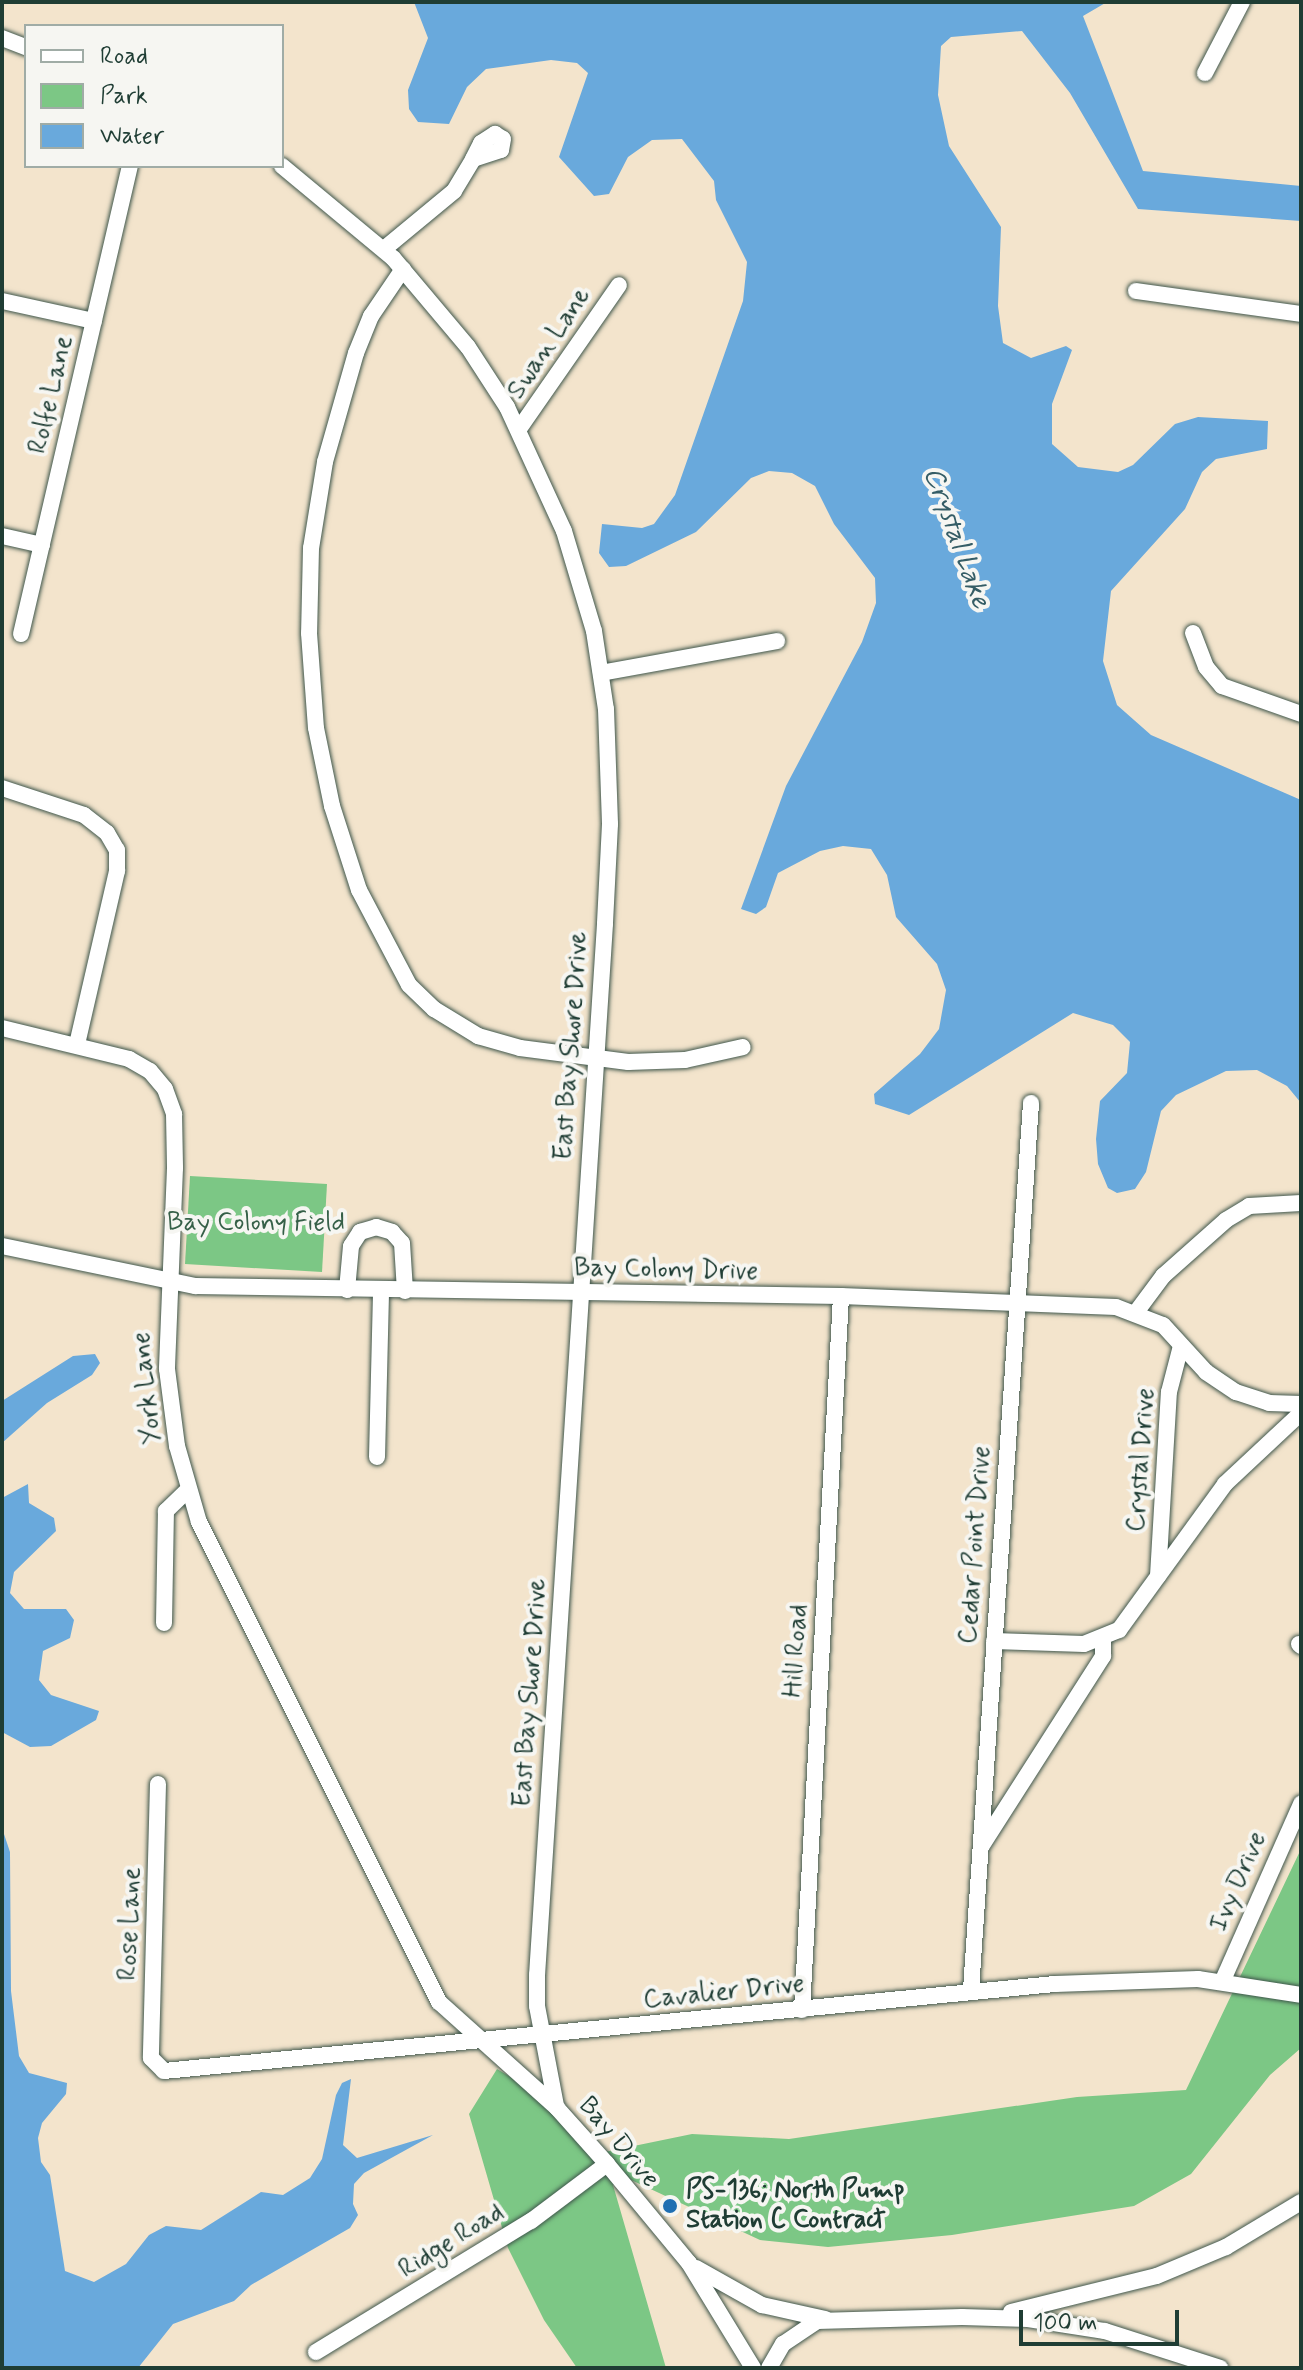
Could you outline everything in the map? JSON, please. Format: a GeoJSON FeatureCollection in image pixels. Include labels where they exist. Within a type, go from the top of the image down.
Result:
{"type":"FeatureCollection","features":[{"type":"Feature","properties":{"kind":"street"},"geometry":{"type":"LineString","coordinates":[[1205,73],[1242,2]]}},
{"type":"Feature","properties":{"kind":"street"},"geometry":{"type":"LineString","coordinates":[[2,38],[24,46]]}},
{"type":"Feature","properties":{"kind":"street"},"geometry":{"type":"LineString","coordinates":[[384,249],[454,191],[473,159]]}},
{"type":"Feature","properties":{"kind":"street","name":"Rolfe Lane"},"geometry":{"type":"LineString","coordinates":[[21,634],[130,168]]}},
{"type":"Feature","properties":{"kind":"street","name":"East Bay Shore Drive"},"geometry":{"type":"LineString","coordinates":[[284,168],[384,249],[468,347],[519,429],[564,531],[601,673],[610,824],[537,1975],[538,2016],[546,2035]]}},
{"type":"Feature","properties":{"kind":"street"},"geometry":{"type":"LineString","coordinates":[[403,269],[383,294],[361,339],[334,424],[316,508],[309,633],[323,767],[359,890],[390,956],[421,998],[455,1025],[498,1044],[594,1058],[685,1060],[743,1047]]}},
{"type":"Feature","properties":{"kind":"street","name":"Swan Lane"},"geometry":{"type":"LineString","coordinates":[[519,429],[619,285]]}},
{"type":"Feature","properties":{"kind":"street"},"geometry":{"type":"LineString","coordinates":[[1136,291],[1301,314]]}},
{"type":"Feature","properties":{"kind":"street"},"geometry":{"type":"LineString","coordinates":[[2,301],[94,321]]}},
{"type":"Feature","properties":{"kind":"street"},"geometry":{"type":"LineString","coordinates":[[2,536],[42,545]]}},
{"type":"Feature","properties":{"kind":"street"},"geometry":{"type":"LineString","coordinates":[[1193,633],[1206,667],[1222,686],[1301,714]]}},
{"type":"Feature","properties":{"kind":"street"},"geometry":{"type":"LineString","coordinates":[[601,673],[777,641]]}},
{"type":"Feature","properties":{"kind":"street"},"geometry":{"type":"LineString","coordinates":[[2,788],[84,815],[107,833],[117,850],[117,871],[77,1044]]}},
{"type":"Feature","properties":{"kind":"street","name":"York Lane"},"geometry":{"type":"LineString","coordinates":[[2,1028],[77,1044],[139,1063],[159,1080],[171,1101],[175,1168],[168,1283],[167,1369],[188,1490],[280,1690],[433,1992],[447,2012],[484,2040]]}},
{"type":"Feature","properties":{"kind":"street","name":"Cedar Point Drive"},"geometry":{"type":"LineString","coordinates":[[971,1990],[1031,1103]]}},
{"type":"Feature","properties":{"kind":"street"},"geometry":{"type":"LineString","coordinates":[[1137,1311],[1163,1276],[1226,1220],[1249,1206],[1301,1203]]}},
{"type":"Feature","properties":{"kind":"street"},"geometry":{"type":"LineString","coordinates":[[347,1290],[355,1238],[376,1227],[392,1232],[402,1243],[405,1291]]}},
{"type":"Feature","properties":{"kind":"street","name":"Bay Colony Drive"},"geometry":{"type":"LineString","coordinates":[[2,1246],[168,1283],[347,1290],[841,1296],[1137,1311],[1163,1325],[1181,1346],[1236,1392],[1269,1403],[1301,1404]]}},
{"type":"Feature","properties":{"kind":"street"},"geometry":{"type":"LineString","coordinates":[[377,1457],[381,1290]]}},
{"type":"Feature","properties":{"kind":"street","name":"Hill Road"},"geometry":{"type":"LineString","coordinates":[[802,2010],[841,1296]]}},
{"type":"Feature","properties":{"kind":"street","name":"Crystal Drive"},"geometry":{"type":"LineString","coordinates":[[1158,1577],[1169,1392],[1181,1346]]}},
{"type":"Feature","properties":{"kind":"street"},"geometry":{"type":"LineString","coordinates":[[994,1641],[1103,1640],[1127,1622],[1225,1484],[1301,1413]]}},
{"type":"Feature","properties":{"kind":"street"},"geometry":{"type":"LineString","coordinates":[[164,1623],[166,1511],[188,1490]]}},
{"type":"Feature","properties":{"kind":"street"},"geometry":{"type":"LineString","coordinates":[[980,1849],[1103,1656],[1103,1640]]}},
{"type":"Feature","properties":{"kind":"street","name":"Rose Lane"},"geometry":{"type":"LineString","coordinates":[[154,2065],[158,1784]]}},
{"type":"Feature","properties":{"kind":"street","name":"Ivy Drive"},"geometry":{"type":"LineString","coordinates":[[1223,1980],[1301,1804]]}},
{"type":"Feature","properties":{"kind":"street","name":"Cavalier Drive"},"geometry":{"type":"LineString","coordinates":[[154,2065],[164,2071],[204,2068],[802,2010],[971,1990],[1223,1980],[1301,1995]]}},
{"type":"Feature","properties":{"kind":"street","name":"Bay Drive"},"geometry":{"type":"LineString","coordinates":[[546,2035],[556,2106]]}},
{"type":"Feature","properties":{"kind":"street","name":"Bay Drive"},"geometry":{"type":"LineString","coordinates":[[484,2040],[556,2106],[689,2263],[753,2368]]}},
{"type":"Feature","properties":{"kind":"street","name":"Ridge Road"},"geometry":{"type":"LineString","coordinates":[[316,2352],[531,2221],[607,2164]]}},
{"type":"Feature","properties":{"kind":"street"},"geometry":{"type":"LineString","coordinates":[[973,2317],[1084,2298],[1157,2276],[1226,2247],[1301,2202]]}},
{"type":"Feature","properties":{"kind":"street"},"geometry":{"type":"LineString","coordinates":[[689,2263],[762,2305],[825,2319],[1028,2319],[1105,2331],[1220,2368]]}},
{"type":"Feature","properties":{"kind":"street"},"geometry":{"type":"LineString","coordinates":[[769,2368],[793,2335],[825,2319]]}},
{"type":"Feature","properties":{"kind":"green space","name":"Bay Colony Field"},"geometry":{"type":"Polygon","coordinates":[[[190,1176],[327,1184],[322,1272],[185,1264],[190,1176]]]}},
{"type":"Feature","properties":{"kind":"green space"},"geometry":{"type":"Polygon","coordinates":[[[1301,1849],[1301,2048],[1270,2075],[1191,2174],[1134,2206],[952,2235],[828,2247],[760,2240],[629,2179],[613,2185],[666,2368],[577,2368],[544,2320],[508,2248],[469,2114],[497,2069],[527,2087],[590,2155],[692,2134],[789,2139],[1077,2097],[1186,2090],[1301,1849]]]}},
{"type":"Feature","properties":{"kind":"water","name":"Crystal Lake"},"geometry":{"type":"Polygon","coordinates":[[[414,2],[1107,2],[1083,16],[1143,171],[1301,186],[1301,221],[1138,209],[1070,93],[1022,31],[951,37],[941,46],[938,95],[949,146],[1001,227],[998,306],[1003,343],[1031,358],[1066,346],[1072,350],[1052,404],[1052,444],[1078,467],[1118,472],[1133,465],[1175,424],[1198,417],[1268,421],[1267,449],[1216,459],[1202,472],[1185,509],[1111,591],[1103,661],[1117,705],[1151,735],[1301,800],[1301,1103],[1287,1086],[1257,1070],[1226,1071],[1176,1095],[1161,1111],[1146,1172],[1135,1189],[1117,1193],[1108,1188],[1098,1164],[1096,1139],[1100,1101],[1127,1073],[1130,1042],[1113,1025],[1073,1013],[909,1115],[875,1104],[874,1094],[920,1054],[939,1029],[946,990],[937,964],[896,917],[887,875],[871,849],[843,846],[820,851],[778,873],[766,907],[756,914],[741,909],[786,786],[862,642],[876,603],[875,578],[834,524],[815,486],[792,473],[769,471],[751,478],[696,532],[626,566],[609,567],[599,553],[602,524],[642,528],[654,524],[675,495],[743,301],[747,262],[716,200],[714,181],[682,139],[652,140],[628,157],[609,194],[594,196],[559,157],[588,73],[577,63],[551,60],[486,69],[467,87],[449,124],[418,122],[409,109],[408,90],[428,38],[414,2]]]}},
{"type":"Feature","properties":{"kind":"water"},"geometry":{"type":"Polygon","coordinates":[[[95,1354],[100,1363],[92,1375],[47,1403],[2,1443],[2,1401],[73,1356],[95,1354]]]}},
{"type":"Feature","properties":{"kind":"water"},"geometry":{"type":"Polygon","coordinates":[[[28,1484],[29,1503],[54,1518],[56,1531],[14,1572],[10,1593],[24,1609],[66,1609],[74,1620],[70,1638],[43,1651],[39,1680],[51,1695],[99,1711],[96,1720],[51,1746],[30,1747],[2,1732],[2,1498],[28,1484]]]}},
{"type":"Feature","properties":{"kind":"water"},"geometry":{"type":"Polygon","coordinates":[[[2,1828],[10,1852],[11,1991],[19,2056],[29,2073],[67,2083],[66,2094],[42,2123],[38,2138],[41,2162],[50,2175],[65,2271],[94,2282],[126,2264],[149,2235],[166,2226],[201,2230],[261,2192],[283,2195],[310,2178],[322,2159],[336,2095],[342,2083],[351,2079],[343,2145],[357,2158],[433,2135],[364,2173],[354,2184],[353,2204],[358,2215],[350,2228],[251,2285],[234,2301],[173,2324],[138,2368],[2,2368],[2,1828]]]}},
{"type":"Feature","properties":{"kind":"place","name":"PS-136; North Pump Station C Contract"},"geometry":{"type":"Point","coordinates":[670,2206]}}]}
